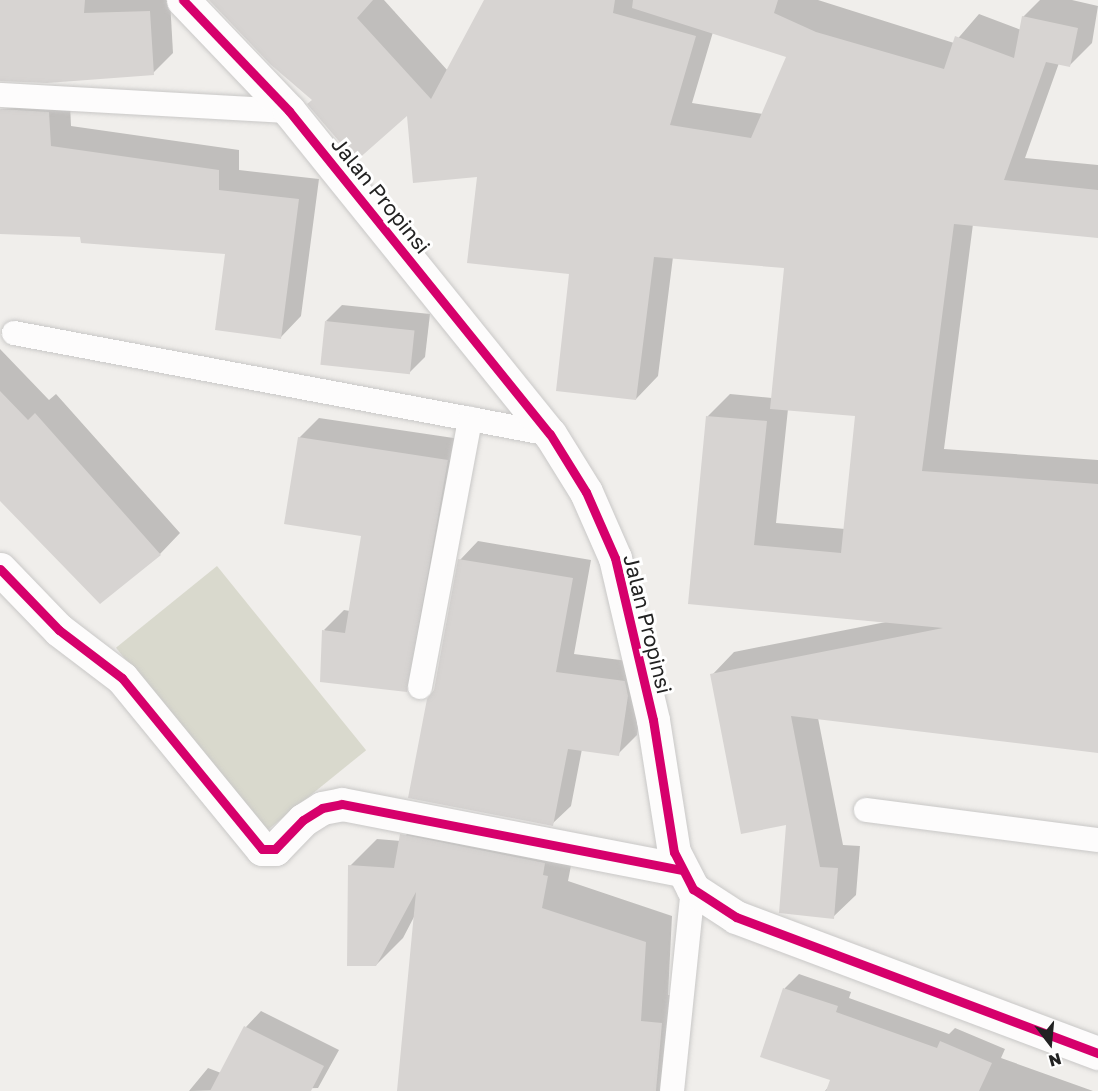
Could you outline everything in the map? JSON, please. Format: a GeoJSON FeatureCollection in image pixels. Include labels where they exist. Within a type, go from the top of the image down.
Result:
{"type":"FeatureCollection","features":[{"type":"Feature","properties":{"kind":"street","name":"Jalan Propinsi"},"geometry":{"type":"LineString","coordinates":[[183,0],[289,111],[550,434],[586,492],[615,558],[653,720],[674,852],[687,880]]}},
{"type":"Feature","properties":{"kind":"street"},"geometry":{"type":"LineString","coordinates":[[0,569],[59,630],[122,678],[262,849],[275,849],[303,820],[322,808],[342,804],[687,880],[735,917],[1098,1053]]}},
{"type":"Feature","properties":{"kind":"lane"},"geometry":{"type":"LineString","coordinates":[[0,95],[289,111]]}},
{"type":"Feature","properties":{"kind":"lane"},"geometry":{"type":"LineString","coordinates":[[14,333],[550,434]]}},
{"type":"Feature","properties":{"kind":"lane"},"geometry":{"type":"LineString","coordinates":[[420,687],[470,419]]}},
{"type":"Feature","properties":{"kind":"lane"},"geometry":{"type":"LineString","coordinates":[[866,810],[1098,840]]}},
{"type":"Feature","properties":{"kind":"lane"},"geometry":{"type":"LineString","coordinates":[[672,1091],[687,880]]}},
{"type":"Feature","properties":{"kind":"shaded area"},"geometry":{"type":"Polygon","coordinates":[[[217,566],[366,750],[265,832],[116,648],[217,566]]]}},
{"type":"Feature","properties":{"kind":"building"},"geometry":{"type":"Polygon","coordinates":[[[0,0],[85,0],[84,13],[150,11],[154,75],[47,83],[0,81],[0,0]]]}},
{"type":"Feature","properties":{"kind":"building"},"geometry":{"type":"Polygon","coordinates":[[[209,0],[373,0],[357,18],[431,99],[484,0],[615,0],[613,13],[696,36],[670,125],[751,138],[786,57],[632,8],[633,0],[778,0],[774,13],[816,32],[944,69],[955,36],[1014,58],[1022,16],[1078,28],[1070,67],[1046,62],[1004,180],[1098,190],[1098,238],[954,224],[922,471],[1098,484],[1098,753],[791,716],[820,867],[838,868],[834,919],[779,913],[786,825],[741,834],[710,674],[943,628],[688,604],[706,416],[767,421],[754,545],[841,553],[855,416],[770,409],[784,268],[654,257],[636,400],[556,391],[569,274],[467,263],[477,177],[413,183],[407,116],[356,161],[307,104],[312,100],[270,64],[209,0]]]}},
{"type":"Feature","properties":{"kind":"building"},"geometry":{"type":"Polygon","coordinates":[[[0,109],[49,112],[51,146],[219,170],[219,190],[299,199],[281,339],[215,330],[225,254],[81,243],[80,237],[0,234],[0,109]]]}},
{"type":"Feature","properties":{"kind":"building"},"geometry":{"type":"Polygon","coordinates":[[[325,321],[415,330],[410,374],[320,365],[325,321]]]}},
{"type":"Feature","properties":{"kind":"building"},"geometry":{"type":"Polygon","coordinates":[[[0,391],[28,420],[35,413],[161,555],[100,604],[0,501],[0,391]]]}},
{"type":"Feature","properties":{"kind":"building"},"geometry":{"type":"Polygon","coordinates":[[[298,437],[448,460],[407,692],[320,682],[322,630],[345,633],[361,536],[284,524],[298,437]]]}},
{"type":"Feature","properties":{"kind":"building"},"geometry":{"type":"Polygon","coordinates":[[[458,559],[573,578],[556,672],[625,681],[628,696],[619,756],[568,749],[553,826],[408,798],[427,699],[434,690],[458,559]]]}},
{"type":"Feature","properties":{"kind":"building"},"geometry":{"type":"Polygon","coordinates":[[[400,834],[545,863],[543,875],[548,876],[542,908],[646,942],[641,1021],[662,1023],[656,1091],[397,1091],[416,892],[376,966],[347,966],[348,865],[394,868],[400,834]]]}},
{"type":"Feature","properties":{"kind":"building"},"geometry":{"type":"Polygon","coordinates":[[[783,988],[838,1006],[836,1012],[937,1048],[940,1041],[992,1063],[979,1091],[826,1091],[830,1080],[760,1057],[783,988]]]}},
{"type":"Feature","properties":{"kind":"building"},"geometry":{"type":"Polygon","coordinates":[[[244,1026],[324,1066],[311,1091],[210,1091],[244,1026]]]}},
{"type":"Feature","properties":{"kind":"cycle path"},"geometry":{"type":"LineString","coordinates":[[183,0],[289,111],[550,434],[586,492],[615,558],[653,720],[674,852],[693,889],[736,917],[1098,1053]]}},
{"type":"Feature","properties":{"kind":"cycle path"},"geometry":{"type":"LineString","coordinates":[[0,569],[59,630],[122,678],[262,849],[275,849],[303,820],[322,808],[342,804],[681,870]]}}]}
